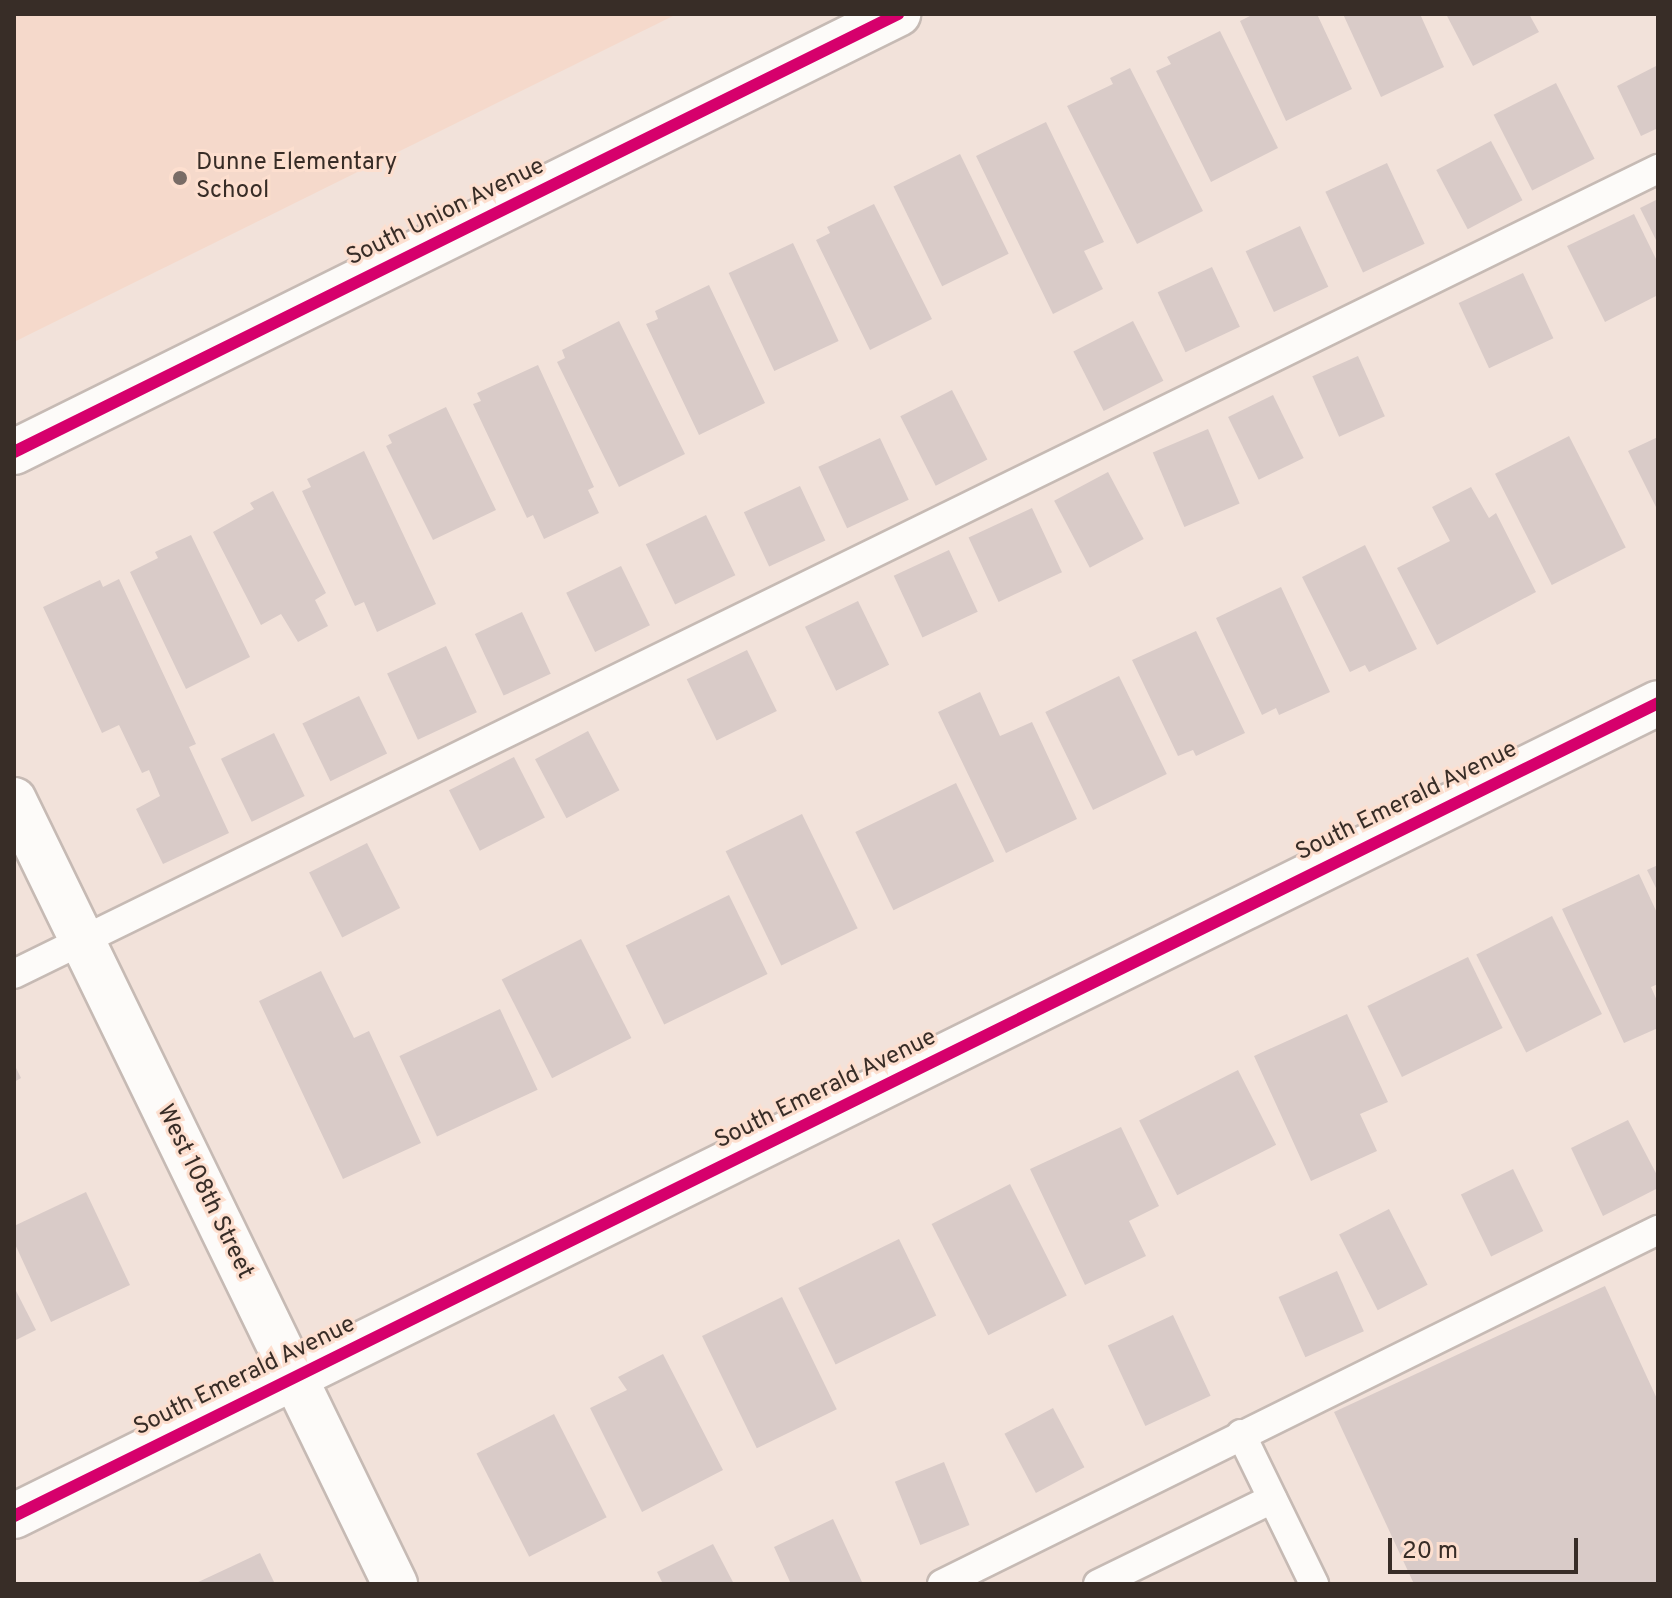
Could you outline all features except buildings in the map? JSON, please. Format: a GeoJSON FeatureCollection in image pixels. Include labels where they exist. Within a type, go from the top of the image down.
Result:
{"type":"FeatureCollection","features":[{"type":"Feature","properties":{"kind":"street","name":"South Union Avenue"},"geometry":{"type":"LineString","coordinates":[[14,452],[898,14]]}},
{"type":"Feature","properties":{"kind":"street","name":"South Emerald Avenue"},"geometry":{"type":"LineString","coordinates":[[14,1516],[1658,703]]}},
{"type":"Feature","properties":{"kind":"street","name":"West 108th Street"},"geometry":{"type":"LineString","coordinates":[[14,800],[395,1584]]}},
{"type":"Feature","properties":{"kind":"lane"},"geometry":{"type":"LineString","coordinates":[[14,974],[1658,169]]}},
{"type":"Feature","properties":{"kind":"lane"},"geometry":{"type":"LineString","coordinates":[[942,1584],[1658,1230]]}},
{"type":"Feature","properties":{"kind":"lane"},"geometry":{"type":"LineString","coordinates":[[1241,1434],[1314,1584]]}},
{"type":"Feature","properties":{"kind":"lane"},"geometry":{"type":"LineString","coordinates":[[1098,1584],[1272,1499]]}},
{"type":"Feature","properties":{"kind":"shaded area","name":"Dunne Elementary School"},"geometry":{"type":"Polygon","coordinates":[[[14,14],[677,14],[14,342],[14,14]]]}},
{"type":"Feature","properties":{"kind":"cycle path"},"geometry":{"type":"LineString","coordinates":[[14,452],[898,14]]}},
{"type":"Feature","properties":{"kind":"cycle path"},"geometry":{"type":"LineString","coordinates":[[14,1516],[1658,703]]}},
{"type":"Feature","properties":{"kind":"place","name":"Dunne Elementary School"},"geometry":{"type":"Point","coordinates":[180,178]}}]}
